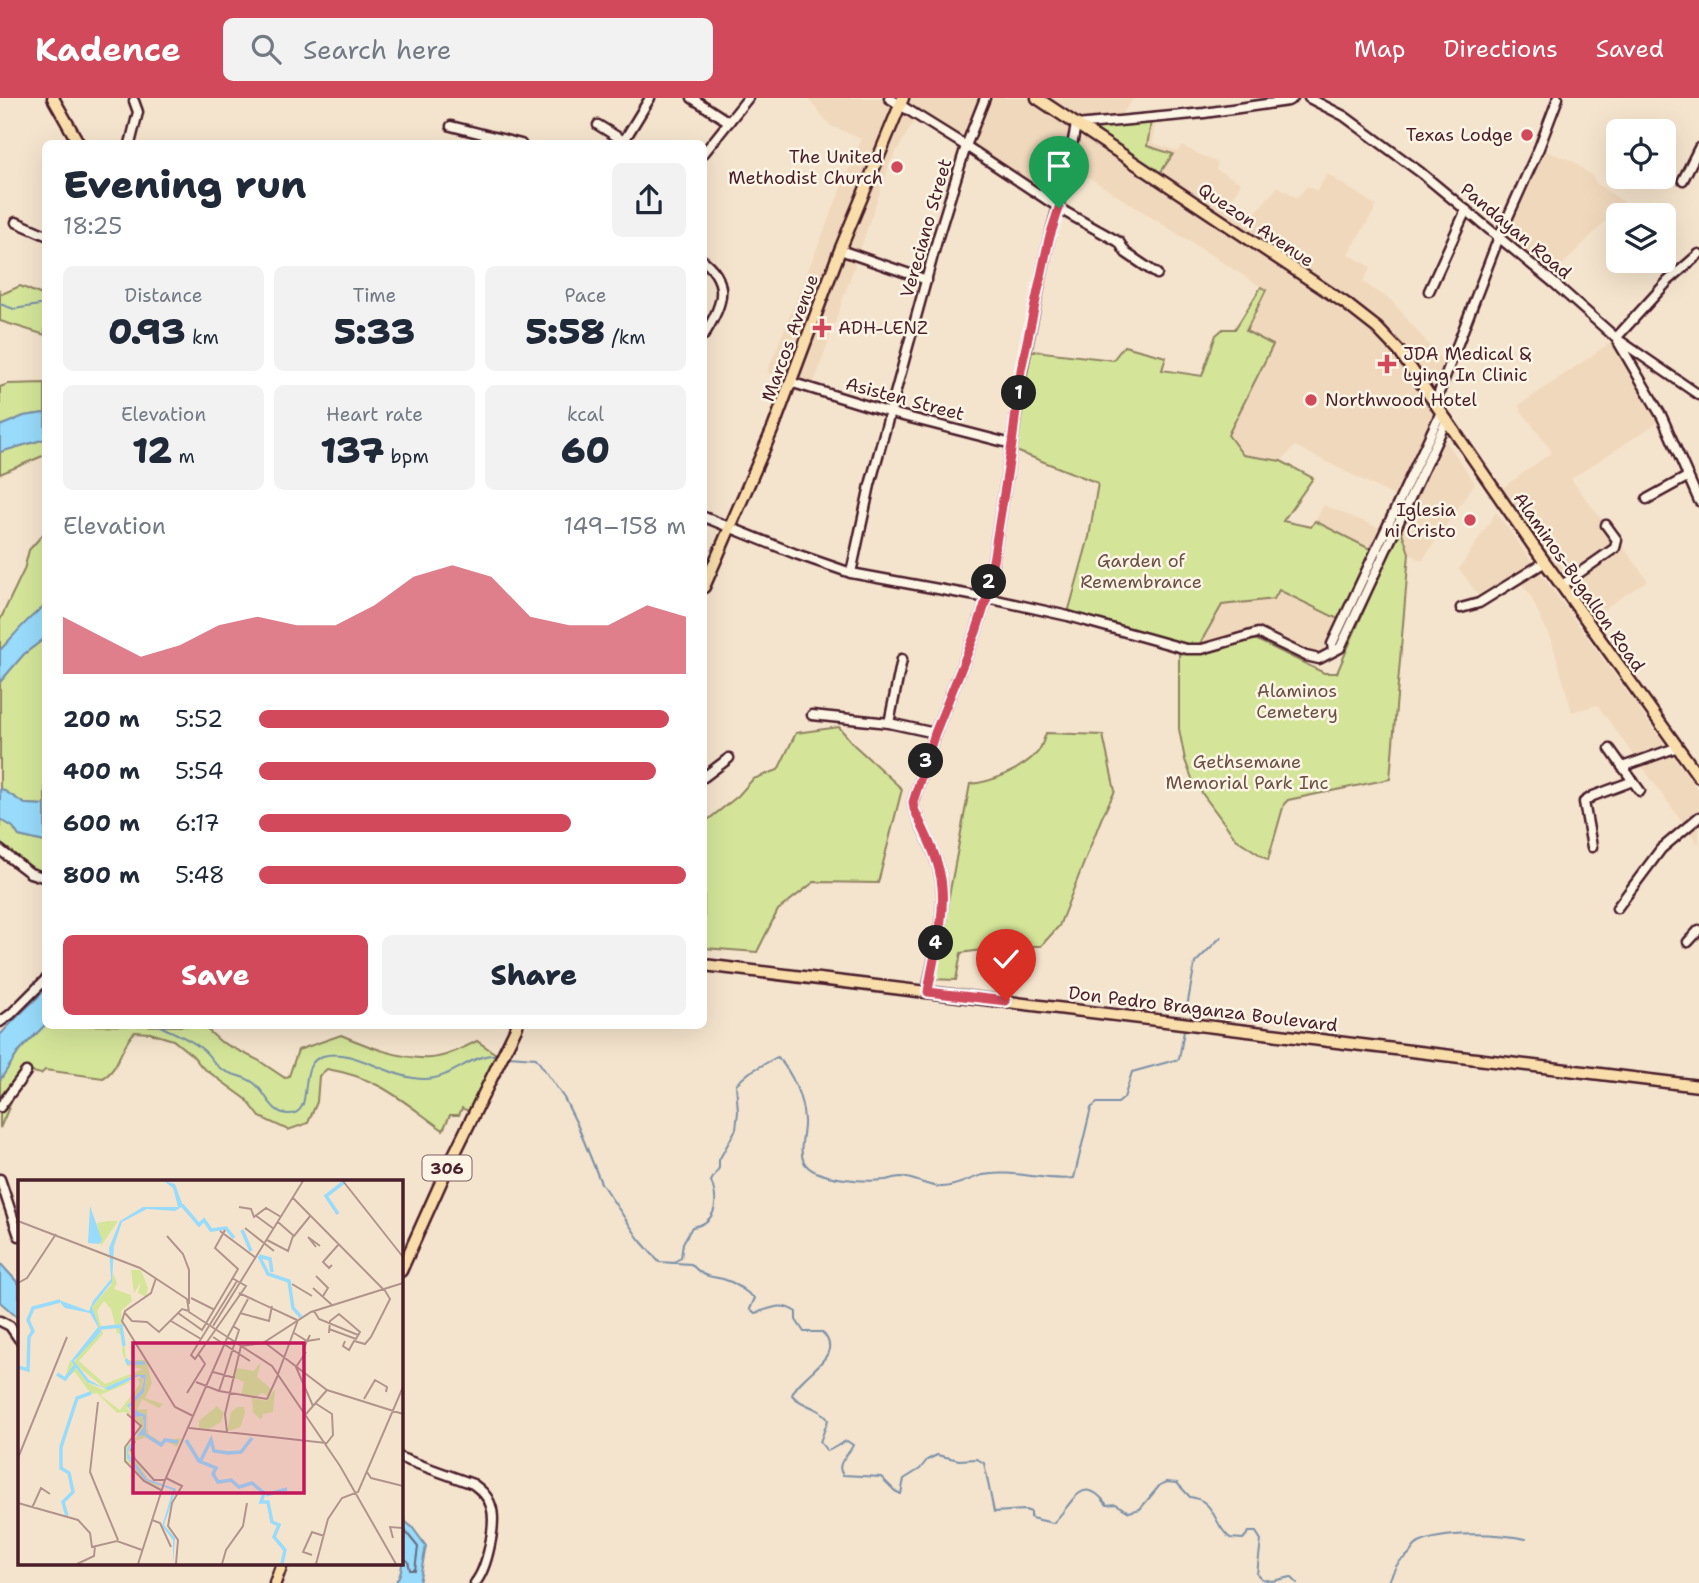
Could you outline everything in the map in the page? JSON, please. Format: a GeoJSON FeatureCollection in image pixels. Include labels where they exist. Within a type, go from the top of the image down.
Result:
{"type":"FeatureCollection","features":[{"type":"Feature","properties":{"kind":"main road"},"geometry":{"type":"LineString","coordinates":[[52,98],[77,140]]}},
{"type":"Feature","properties":{"kind":"main road","name":"Quezon Avenue"},"geometry":{"type":"LineString","coordinates":[[1037,98],[1366,318],[1399,351],[1441,411]]}},
{"type":"Feature","properties":{"kind":"main road","name":"Marcos Avenue"},"geometry":{"type":"LineString","coordinates":[[707,580],[790,382],[839,250],[901,101]]}},
{"type":"Feature","properties":{"kind":"main road","name":"Alaminos-Bugallon Road"},"geometry":{"type":"LineString","coordinates":[[1441,411],[1699,778]]}},
{"type":"Feature","properties":{"kind":"main road","name":"Don Pedro Braganza Boulevard"},"geometry":{"type":"LineString","coordinates":[[707,964],[1699,1086]]}},
{"type":"Feature","properties":{"kind":"main road","name":"306"},"geometry":{"type":"LineString","coordinates":[[402,1269],[446,1171],[516,1029]]}},
{"type":"Feature","properties":{"kind":"main road"},"geometry":{"type":"LineString","coordinates":[[275,1583],[281,1566]]}},
{"type":"Feature","properties":{"kind":"street"},"geometry":{"type":"LineString","coordinates":[[624,140],[650,98]]}},
{"type":"Feature","properties":{"kind":"street"},"geometry":{"type":"LineString","coordinates":[[692,98],[729,122]]}},
{"type":"Feature","properties":{"kind":"street"},"geometry":{"type":"LineString","coordinates":[[707,149],[748,98]]}},
{"type":"Feature","properties":{"kind":"street"},"geometry":{"type":"LineString","coordinates":[[889,98],[901,101],[1059,208],[1119,242],[1126,253],[1157,274]]}},
{"type":"Feature","properties":{"kind":"street","name":"Vereciano Street"},"geometry":{"type":"LineString","coordinates":[[851,573],[870,485],[927,280],[966,146],[985,98]]}},
{"type":"Feature","properties":{"kind":"street"},"geometry":{"type":"LineString","coordinates":[[928,992],[942,911],[942,887],[939,869],[913,802],[935,733],[987,598],[1021,370],[1076,125],[1204,113],[1288,101],[1293,98]]}},
{"type":"Feature","properties":{"kind":"street","name":"Pandayan Road"},"geometry":{"type":"LineString","coordinates":[[1309,98],[1344,116],[1373,136],[1466,209],[1616,338],[1699,395]]}},
{"type":"Feature","properties":{"kind":"street"},"geometry":{"type":"LineString","coordinates":[[707,518],[851,573],[1068,616],[1186,649],[1202,649],[1253,633],[1315,659],[1324,658],[1332,647],[1340,648],[1361,591],[1395,518],[1431,453],[1441,411],[1499,237],[1558,98]]}},
{"type":"Feature","properties":{"kind":"street"},"geometry":{"type":"LineString","coordinates":[[131,140],[138,112],[134,101]]}},
{"type":"Feature","properties":{"kind":"street"},"geometry":{"type":"LineString","coordinates":[[598,125],[620,140]]}},
{"type":"Feature","properties":{"kind":"street"},"geometry":{"type":"LineString","coordinates":[[451,126],[505,140]]}},
{"type":"Feature","properties":{"kind":"street"},"geometry":{"type":"LineString","coordinates":[[1683,180],[1699,148]]}},
{"type":"Feature","properties":{"kind":"street"},"geometry":{"type":"LineString","coordinates":[[1429,291],[1466,209]]}},
{"type":"Feature","properties":{"kind":"street"},"geometry":{"type":"LineString","coordinates":[[16,222],[42,233]]}},
{"type":"Feature","properties":{"kind":"street"},"geometry":{"type":"LineString","coordinates":[[839,250],[927,280]]}},
{"type":"Feature","properties":{"kind":"street"},"geometry":{"type":"LineString","coordinates":[[1699,254],[1668,281],[1616,338],[1662,417],[1699,501]]}},
{"type":"Feature","properties":{"kind":"street"},"geometry":{"type":"LineString","coordinates":[[707,264],[719,277],[722,294],[714,320],[707,330]]}},
{"type":"Feature","properties":{"kind":"street","name":"Asisten Street"},"geometry":{"type":"LineString","coordinates":[[790,382],[891,413],[1012,444]]}},
{"type":"Feature","properties":{"kind":"street"},"geometry":{"type":"LineString","coordinates":[[1411,485],[1422,449],[1441,411]]}},
{"type":"Feature","properties":{"kind":"street"},"geometry":{"type":"LineString","coordinates":[[1422,449],[1431,453]]}},
{"type":"Feature","properties":{"kind":"street"},"geometry":{"type":"LineString","coordinates":[[1647,499],[1687,477]]}},
{"type":"Feature","properties":{"kind":"street"},"geometry":{"type":"LineString","coordinates":[[1562,585],[1615,548],[1616,540],[1606,525]]}},
{"type":"Feature","properties":{"kind":"street"},"geometry":{"type":"LineString","coordinates":[[1461,608],[1479,603],[1545,562]]}},
{"type":"Feature","properties":{"kind":"street"},"geometry":{"type":"LineString","coordinates":[[889,723],[902,659]]}},
{"type":"Feature","properties":{"kind":"street"},"geometry":{"type":"LineString","coordinates":[[812,715],[889,723],[935,733]]}},
{"type":"Feature","properties":{"kind":"street"},"geometry":{"type":"LineString","coordinates":[[1622,767],[1678,747]]}},
{"type":"Feature","properties":{"kind":"street"},"geometry":{"type":"LineString","coordinates":[[1610,749],[1640,791]]}},
{"type":"Feature","properties":{"kind":"street"},"geometry":{"type":"LineString","coordinates":[[707,775],[729,758]]}},
{"type":"Feature","properties":{"kind":"street"},"geometry":{"type":"LineString","coordinates":[[1592,847],[1584,802],[1633,781]]}},
{"type":"Feature","properties":{"kind":"street"},"geometry":{"type":"LineString","coordinates":[[1618,908],[1661,849],[1699,817]]}},
{"type":"Feature","properties":{"kind":"street"},"geometry":{"type":"LineString","coordinates":[[0,850],[30,873],[42,877]]}},
{"type":"Feature","properties":{"kind":"street"},"geometry":{"type":"LineString","coordinates":[[1688,942],[1699,930]]}},
{"type":"Feature","properties":{"kind":"street"},"geometry":{"type":"LineString","coordinates":[[0,1022],[42,983]]}},
{"type":"Feature","properties":{"kind":"street"},"geometry":{"type":"LineString","coordinates":[[0,1107],[26,1072]]}},
{"type":"Feature","properties":{"kind":"street"},"geometry":{"type":"LineString","coordinates":[[0,1179],[18,1233]]}},
{"type":"Feature","properties":{"kind":"street"},"geometry":{"type":"LineString","coordinates":[[0,1321],[10,1326],[18,1338]]}},
{"type":"Feature","properties":{"kind":"street"},"geometry":{"type":"LineString","coordinates":[[402,1458],[473,1484],[489,1501],[493,1517],[486,1562],[482,1575],[475,1583]]}},
{"type":"Feature","properties":{"kind":"shaded area"},"geometry":{"type":"Polygon","coordinates":[[[807,98],[1134,98],[1120,117],[1156,116],[1153,143],[1178,151],[1182,146],[1218,163],[1216,169],[1241,183],[1232,199],[1255,213],[1278,186],[1297,198],[1307,186],[1317,191],[1327,174],[1377,206],[1348,254],[1371,267],[1363,282],[1392,301],[1447,366],[1432,405],[1435,412],[1396,497],[1295,446],[1281,461],[1243,455],[1228,435],[1273,346],[1246,331],[1266,290],[1069,165],[1059,208],[917,116],[890,163],[812,389],[767,372],[861,139],[831,126],[807,98]]]}},
{"type":"Feature","properties":{"kind":"shaded area"},"geometry":{"type":"Polygon","coordinates":[[[1540,149],[1573,161],[1593,177],[1597,184],[1624,202],[1606,203],[1606,220],[1549,279],[1497,237],[1540,149]]]}},
{"type":"Feature","properties":{"kind":"shaded area"},"geometry":{"type":"Polygon","coordinates":[[[1613,341],[1660,421],[1571,479],[1648,580],[1592,617],[1501,489],[1552,452],[1518,406],[1613,341]]]}},
{"type":"Feature","properties":{"kind":"shaded area"},"geometry":{"type":"Polygon","coordinates":[[[1444,438],[1475,483],[1422,561],[1409,553],[1400,526],[1444,438]]]}},
{"type":"Feature","properties":{"kind":"shaded area"},"geometry":{"type":"Polygon","coordinates":[[[1324,505],[1382,529],[1372,550],[1315,521],[1324,505]]]}},
{"type":"Feature","properties":{"kind":"shaded area"},"geometry":{"type":"Polygon","coordinates":[[[1496,512],[1699,791],[1699,845],[1597,705],[1572,712],[1552,642],[1529,593],[1519,581],[1484,603],[1459,569],[1496,512]]]}},
{"type":"Feature","properties":{"kind":"shaded area"},"geometry":{"type":"Polygon","coordinates":[[[1278,590],[1338,619],[1321,654],[1315,656],[1256,630],[1208,645],[1199,645],[1222,605],[1274,599],[1278,590]]]}},
{"type":"Feature","properties":{"kind":"green space"},"geometry":{"type":"Polygon","coordinates":[[[1151,122],[1147,146],[1173,154],[1158,176],[1086,129],[1151,122]]]}},
{"type":"Feature","properties":{"kind":"green space"},"geometry":{"type":"Polygon","coordinates":[[[20,286],[42,295],[42,334],[0,321],[0,291],[2,294],[20,286]]]}},
{"type":"Feature","properties":{"kind":"green space","name":"Garden of Remembrance"},"geometry":{"type":"Polygon","coordinates":[[[1261,287],[1266,290],[1246,331],[1273,345],[1228,435],[1243,455],[1281,461],[1313,478],[1283,521],[1311,527],[1315,521],[1372,550],[1340,620],[1279,590],[1274,599],[1222,605],[1198,647],[1193,647],[1068,613],[1089,537],[1098,483],[1011,449],[1026,350],[1113,360],[1124,346],[1166,357],[1162,370],[1202,376],[1216,335],[1223,329],[1235,329],[1261,287]]]}},
{"type":"Feature","properties":{"kind":"green space"},"geometry":{"type":"Polygon","coordinates":[[[42,383],[42,413],[24,416],[0,426],[0,387],[8,384],[42,383]]]}},
{"type":"Feature","properties":{"kind":"green space"},"geometry":{"type":"Polygon","coordinates":[[[42,440],[42,456],[0,474],[0,452],[42,440]]]}},
{"type":"Feature","properties":{"kind":"green space"},"geometry":{"type":"Polygon","coordinates":[[[1400,526],[1409,553],[1390,779],[1288,800],[1284,804],[1268,860],[1236,839],[1193,781],[1185,760],[1179,729],[1179,650],[1253,638],[1324,673],[1337,673],[1400,526]]]}},
{"type":"Feature","properties":{"kind":"green space"},"geometry":{"type":"Polygon","coordinates":[[[42,535],[42,608],[0,650],[0,620],[24,570],[29,550],[42,535]]]}},
{"type":"Feature","properties":{"kind":"green space"},"geometry":{"type":"Polygon","coordinates":[[[42,640],[42,805],[25,804],[0,788],[0,682],[24,654],[42,640]]]}},
{"type":"Feature","properties":{"kind":"green space"},"geometry":{"type":"Polygon","coordinates":[[[839,727],[854,745],[902,789],[878,883],[814,882],[778,910],[757,952],[707,948],[707,821],[738,796],[753,779],[778,770],[796,733],[839,727]]]}},
{"type":"Feature","properties":{"kind":"green space"},"geometry":{"type":"Polygon","coordinates":[[[1046,733],[1103,735],[1115,791],[1059,926],[1041,946],[1010,946],[961,953],[956,980],[930,979],[944,923],[970,784],[997,778],[1023,765],[1038,751],[1046,733]]]}},
{"type":"Feature","properties":{"kind":"green space"},"geometry":{"type":"Polygon","coordinates":[[[0,819],[13,827],[19,836],[42,841],[42,874],[19,859],[0,843],[0,819]]]}},
{"type":"Feature","properties":{"kind":"green space"},"geometry":{"type":"Polygon","coordinates":[[[42,1028],[206,1029],[221,1042],[258,1060],[285,1078],[289,1076],[298,1050],[341,1035],[373,1048],[408,1057],[437,1057],[477,1041],[496,1054],[470,1112],[462,1108],[459,1115],[450,1115],[443,1130],[376,1084],[327,1069],[319,1076],[317,1102],[308,1123],[288,1130],[260,1117],[246,1099],[202,1067],[173,1040],[150,1033],[135,1032],[126,1043],[113,1069],[103,1078],[45,1070],[41,1074],[25,1070],[0,1128],[0,1080],[20,1050],[42,1028]]]}},
{"type":"Feature","properties":{"kind":"water"},"geometry":{"type":"Polygon","coordinates":[[[42,413],[42,440],[0,452],[0,426],[24,416],[42,413]]]}},
{"type":"Feature","properties":{"kind":"water"},"geometry":{"type":"Polygon","coordinates":[[[42,608],[42,640],[24,654],[0,682],[0,650],[42,608]]]}},
{"type":"Feature","properties":{"kind":"water"},"geometry":{"type":"Polygon","coordinates":[[[0,788],[25,804],[42,805],[42,841],[19,836],[13,827],[0,819],[0,788]]]}},
{"type":"Feature","properties":{"kind":"water"},"geometry":{"type":"Polygon","coordinates":[[[42,993],[42,1028],[20,1050],[0,1080],[0,1035],[42,993]]]}},
{"type":"Feature","properties":{"kind":"water"},"geometry":{"type":"Polygon","coordinates":[[[0,1263],[18,1283],[18,1318],[0,1302],[0,1263]]]}},
{"type":"Feature","properties":{"kind":"water"},"geometry":{"type":"Polygon","coordinates":[[[402,1519],[426,1546],[419,1583],[395,1583],[402,1566],[402,1519]]]}},
{"type":"Feature","properties":{"kind":"waterway"},"geometry":{"type":"LineString","coordinates":[[0,304],[14,309],[42,305]]}},
{"type":"Feature","properties":{"kind":"waterway"},"geometry":{"type":"LineString","coordinates":[[1187,1007],[1195,963],[1221,937]]}},
{"type":"Feature","properties":{"kind":"waterway"},"geometry":{"type":"LineString","coordinates":[[166,1029],[198,1045],[224,1071],[254,1083],[273,1107],[289,1114],[297,1112],[302,1106],[309,1068],[323,1056],[347,1056],[399,1075],[425,1079],[445,1075],[480,1057],[499,1055]]}},
{"type":"Feature","properties":{"kind":"waterway"},"geometry":{"type":"LineString","coordinates":[[672,1263],[681,1258],[683,1243],[692,1227],[707,1221],[714,1210],[715,1196],[711,1181],[736,1129],[736,1084],[750,1072],[777,1057],[792,1078],[799,1095],[804,1120],[802,1157],[809,1168],[829,1176],[854,1180],[877,1181],[901,1177],[942,1187],[994,1174],[1074,1178],[1091,1108],[1097,1103],[1118,1103],[1124,1098],[1132,1072],[1179,1059],[1184,1031]]}},
{"type":"Feature","properties":{"kind":"waterway"},"geometry":{"type":"LineString","coordinates":[[508,1056],[536,1058],[564,1098],[601,1183],[639,1239],[659,1262],[691,1264],[702,1274],[731,1282],[755,1298],[750,1309],[755,1313],[785,1307],[796,1312],[796,1320],[804,1332],[822,1332],[828,1341],[826,1357],[792,1395],[825,1415],[828,1420],[820,1442],[827,1451],[847,1441],[853,1445],[841,1463],[843,1475],[881,1477],[901,1494],[904,1479],[937,1455],[959,1460],[977,1459],[984,1463],[994,1512],[1025,1510],[1031,1512],[1031,1518],[1053,1523],[1071,1501],[1084,1491],[1091,1491],[1107,1505],[1116,1504],[1129,1512],[1140,1509],[1160,1485],[1167,1482],[1177,1483],[1190,1497],[1198,1499],[1210,1508],[1224,1533],[1230,1538],[1243,1539],[1249,1532],[1256,1532],[1261,1540],[1257,1574],[1262,1579],[1272,1581],[1291,1577],[1297,1583]]}},
{"type":"Feature","properties":{"kind":"waterway"},"geometry":{"type":"LineString","coordinates":[[1384,1583],[1389,1581],[1399,1562],[1415,1546],[1430,1539],[1471,1534],[1526,1539]]}},
{"type":"Feature","properties":{"kind":"place","name":"Texas Lodge"},"geometry":{"type":"Point","coordinates":[1527,135]}},
{"type":"Feature","properties":{"kind":"place","name":"The United Methodist Church"},"geometry":{"type":"Point","coordinates":[897,167]}},
{"type":"Feature","properties":{"kind":"place","name":"ADH-LENZ"},"geometry":{"type":"Point","coordinates":[822,328]}},
{"type":"Feature","properties":{"kind":"place","name":"JDA Medical & Lying In Clinic"},"geometry":{"type":"Point","coordinates":[1387,364]}},
{"type":"Feature","properties":{"kind":"place","name":"Northwood Hotel"},"geometry":{"type":"Point","coordinates":[1311,400]}},
{"type":"Feature","properties":{"kind":"place","name":"Iglesia ni Cristo"},"geometry":{"type":"Point","coordinates":[1470,520]}},
{"type":"Feature","properties":{"kind":"route"},"geometry":{"type":"LineString","coordinates":[[1006,1001],[928,992],[942,911],[942,887],[939,869],[913,802],[935,733],[987,598],[1021,370],[1049,239],[1059,208]]}},
{"type":"Feature","properties":{"kind":"park label","name":"Alaminos Cemetery"},"geometry":{"type":"Point","coordinates":[1297,701]}},
{"type":"Feature","properties":{"kind":"park label","name":"Gethsemane Memorial Park Inc"},"geometry":{"type":"Point","coordinates":[1247,772]}}]}
